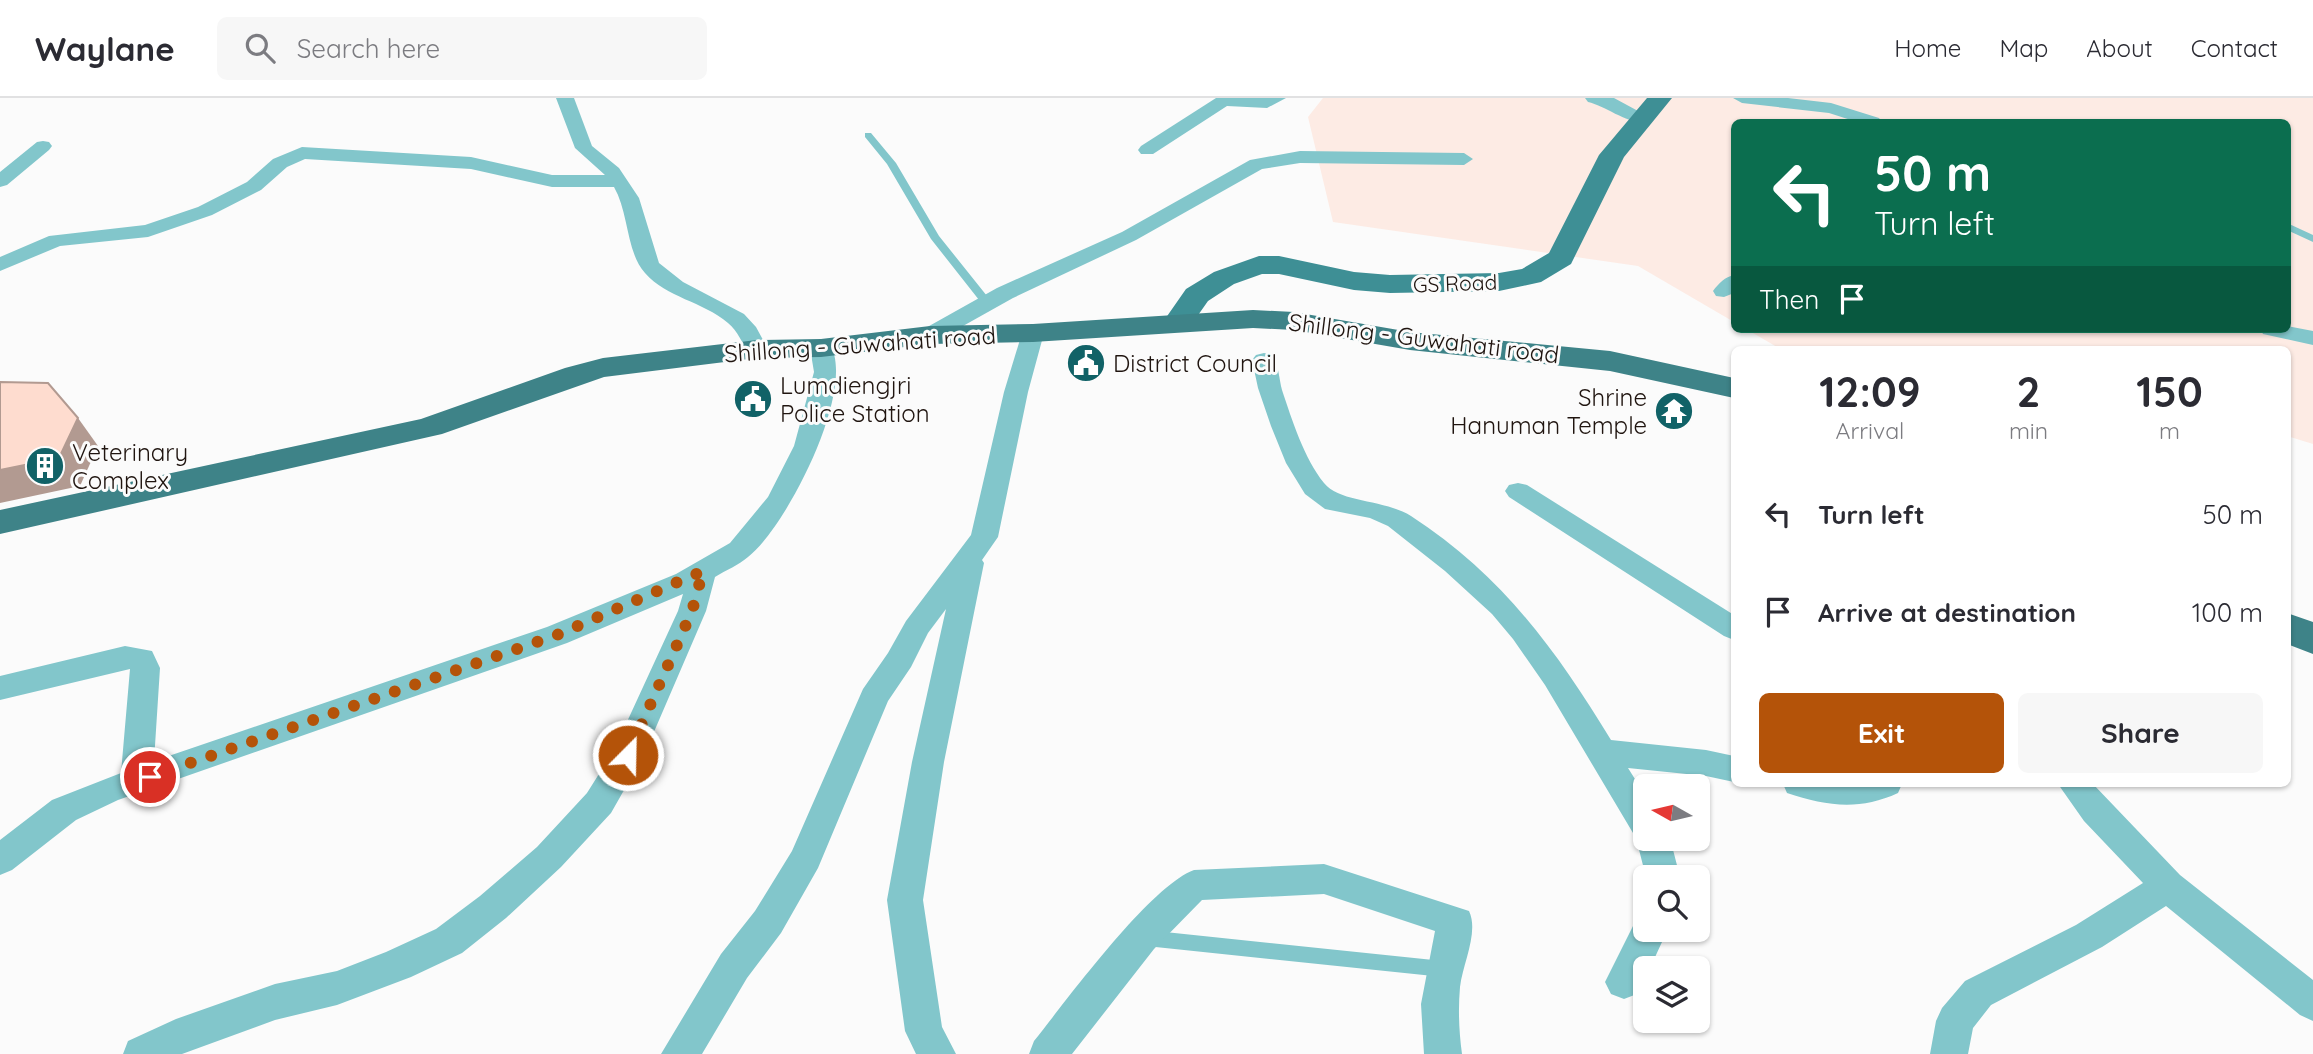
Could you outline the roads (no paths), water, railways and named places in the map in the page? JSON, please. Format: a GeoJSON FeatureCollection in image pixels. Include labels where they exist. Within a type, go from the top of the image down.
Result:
{"type":"FeatureCollection","features":[{"type":"Feature","properties":{"kind":"highway","name":"Shillong - Guwahati road"},"geometry":{"type":"LineString","coordinates":[[0,522],[430,427],[576,375],[603,369],[757,349],[821,348],[930,335],[1033,333],[1178,322],[1294,321],[1410,341],[1609,361],[1731,387]]}},
{"type":"Feature","properties":{"kind":"highway"},"geometry":{"type":"LineString","coordinates":[[2291,629],[2313,639]]}},
{"type":"Feature","properties":{"kind":"main road","name":"GS Road"},"geometry":{"type":"LineString","coordinates":[[1178,322],[1197,295],[1224,278],[1259,265],[1279,265],[1354,281],[1390,285],[1499,282],[1531,276],[1561,258],[1612,155],[1651,108]]}},
{"type":"Feature","properties":{"kind":"street"},"geometry":{"type":"LineString","coordinates":[[565,98],[585,150],[609,168],[635,211],[649,265],[672,283],[741,320],[751,331],[757,349]]}},
{"type":"Feature","properties":{"kind":"street"},"geometry":{"type":"LineString","coordinates":[[1147,150],[1223,100],[1267,103],[1278,98]]}},
{"type":"Feature","properties":{"kind":"street"},"geometry":{"type":"LineString","coordinates":[[1742,98],[1831,108],[1864,119]]}},
{"type":"Feature","properties":{"kind":"street"},"geometry":{"type":"LineString","coordinates":[[1600,99],[1651,108]]}},
{"type":"Feature","properties":{"kind":"street"},"geometry":{"type":"LineString","coordinates":[[0,181],[43,146]]}},
{"type":"Feature","properties":{"kind":"street"},"geometry":{"type":"LineString","coordinates":[[0,265],[56,240],[148,231],[205,211],[254,186],[280,163],[302,153],[471,163],[570,183],[619,181]]}},
{"type":"Feature","properties":{"kind":"street"},"geometry":{"type":"LineString","coordinates":[[930,335],[987,303],[1129,236],[1257,164],[1277,159],[1300,158],[1464,159]]}},
{"type":"Feature","properties":{"kind":"street"},"geometry":{"type":"LineString","coordinates":[[680,1054],[734,966],[768,922],[806,858],[874,697],[900,659],[916,628],[984,537],[1016,392],[1033,333]]}},
{"type":"Feature","properties":{"kind":"street"},"geometry":{"type":"LineString","coordinates":[[2290,333],[2313,338]]}},
{"type":"Feature","properties":{"kind":"street"},"geometry":{"type":"LineString","coordinates":[[0,860],[64,810],[136,782],[557,635],[703,571],[740,550],[779,501],[807,446],[826,372],[821,348]]}},
{"type":"Feature","properties":{"kind":"street"},"geometry":{"type":"LineString","coordinates":[[1265,360],[1265,372],[1272,397],[1313,487],[1326,500],[1376,510],[1395,518],[1468,575],[1521,629],[1576,706],[1600,752],[1633,804]]}},
{"type":"Feature","properties":{"kind":"street"},"geometry":{"type":"LineString","coordinates":[[1518,491],[1731,627]]}},
{"type":"Feature","properties":{"kind":"street"},"geometry":{"type":"LineString","coordinates":[[937,1054],[924,1031],[905,900],[928,762],[971,556]]}},
{"type":"Feature","properties":{"kind":"street"},"geometry":{"type":"LineString","coordinates":[[142,1054],[176,1037],[275,1002],[337,988],[398,965],[449,941],[493,907],[549,857],[599,803],[628,755],[692,611],[703,571]]}},
{"type":"Feature","properties":{"kind":"street"},"geometry":{"type":"LineString","coordinates":[[0,688],[125,657],[141,659],[145,668],[136,782]]}},
{"type":"Feature","properties":{"kind":"street"},"geometry":{"type":"LineString","coordinates":[[1600,752],[1731,769]]}},
{"type":"Feature","properties":{"kind":"street"},"geometry":{"type":"LineString","coordinates":[[1812,787],[1837,793],[1859,794],[1878,787]]}},
{"type":"Feature","properties":{"kind":"street"},"geometry":{"type":"LineString","coordinates":[[2076,787],[2168,886],[2313,1003]]}},
{"type":"Feature","properties":{"kind":"street"},"geometry":{"type":"LineString","coordinates":[[1048,1054],[1141,937],[1194,885],[1324,879],[1456,922],[1443,969],[1440,1017],[1443,1054]]}},
{"type":"Feature","properties":{"kind":"street"},"geometry":{"type":"LineString","coordinates":[[1949,1054],[1955,1021],[1978,993],[2089,936],[2168,886]]}},
{"type":"Feature","properties":{"kind":"street"},"geometry":{"type":"LineString","coordinates":[[1624,982],[1644,942]]}},
{"type":"Feature","properties":{"kind":"lane"},"geometry":{"type":"LineString","coordinates":[[868,135],[891,163],[935,237],[987,303]]}},
{"type":"Feature","properties":{"kind":"lane"},"geometry":{"type":"LineString","coordinates":[[2291,228],[2313,239]]}},
{"type":"Feature","properties":{"kind":"lane"},"geometry":{"type":"LineString","coordinates":[[1141,937],[1443,969]]}},
{"type":"Feature","properties":{"kind":"place","name":"District Council"},"geometry":{"type":"Point","coordinates":[1086,363]}},
{"type":"Feature","properties":{"kind":"place","name":"Lumdiengjri Police Station"},"geometry":{"type":"Point","coordinates":[753,399]}},
{"type":"Feature","properties":{"kind":"place","name":"Shrine Hanuman Temple"},"geometry":{"type":"Point","coordinates":[1674,411]}},
{"type":"Feature","properties":{"kind":"place","name":"Veterinary Complex"},"geometry":{"type":"Point","coordinates":[45,466]}}]}
